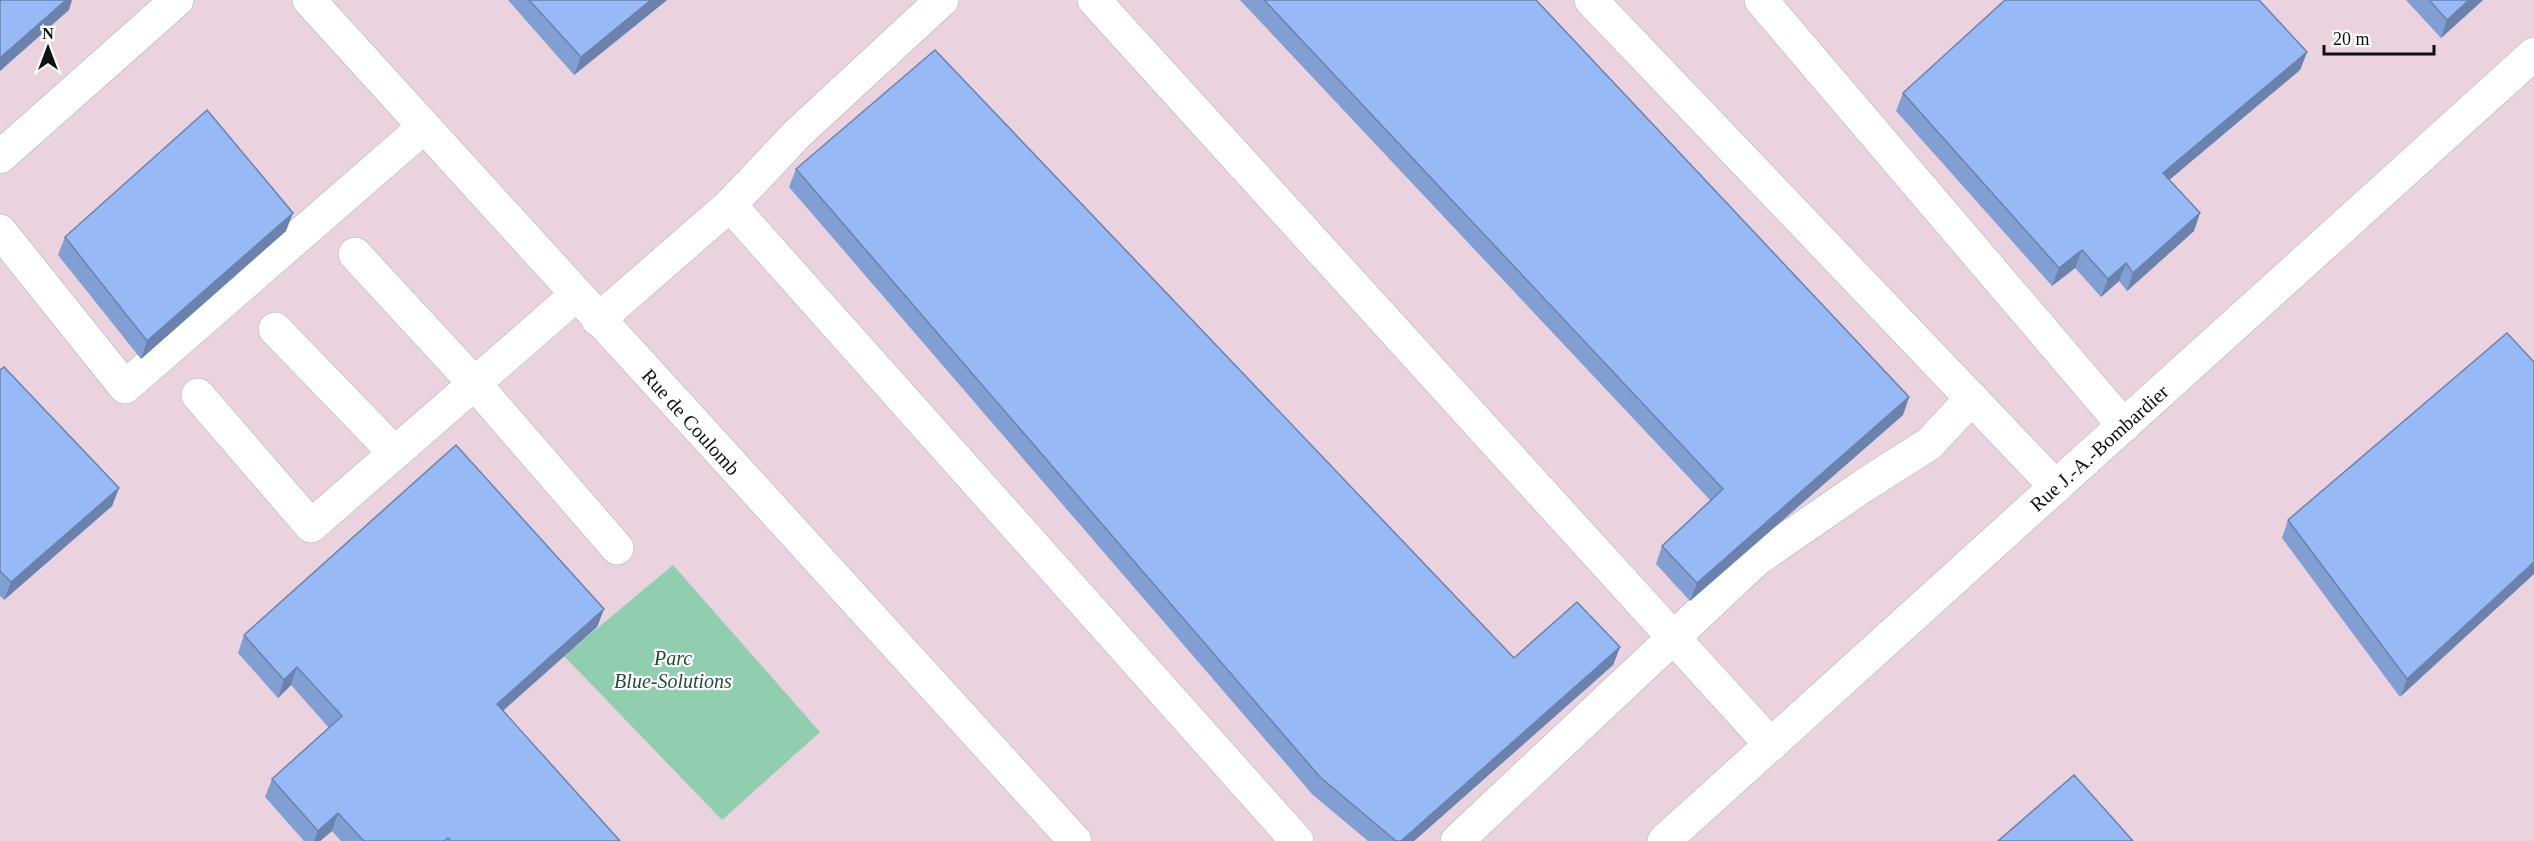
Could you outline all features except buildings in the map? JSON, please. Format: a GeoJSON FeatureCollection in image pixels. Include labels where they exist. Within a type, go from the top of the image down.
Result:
{"type":"FeatureCollection","features":[{"type":"Feature","properties":{"kind":"street"},"geometry":{"type":"LineString","coordinates":[[0,157],[177,0]]}},
{"type":"Feature","properties":{"kind":"street","name":"Rue de Coulomb"},"geometry":{"type":"LineString","coordinates":[[309,0],[598,320],[1075,841]]}},
{"type":"Feature","properties":{"kind":"street"},"geometry":{"type":"LineString","coordinates":[[598,320],[730,205],[796,134],[942,0]]}},
{"type":"Feature","properties":{"kind":"street"},"geometry":{"type":"LineString","coordinates":[[1094,0],[1771,745]]}},
{"type":"Feature","properties":{"kind":"street"},"geometry":{"type":"LineString","coordinates":[[1591,0],[2056,487]]}},
{"type":"Feature","properties":{"kind":"street"},"geometry":{"type":"LineString","coordinates":[[1761,0],[2124,426]]}},
{"type":"Feature","properties":{"kind":"street","name":"Rue J.-A.-Bombardier"},"geometry":{"type":"LineString","coordinates":[[1664,841],[2534,54]]}},
{"type":"Feature","properties":{"kind":"street"},"geometry":{"type":"LineString","coordinates":[[0,231],[125,387],[424,127]]}},
{"type":"Feature","properties":{"kind":"street"},"geometry":{"type":"LineString","coordinates":[[730,205],[1297,841]]}},
{"type":"Feature","properties":{"kind":"street"},"geometry":{"type":"LineString","coordinates":[[354,254],[475,384],[617,548]]}},
{"type":"Feature","properties":{"kind":"street"},"geometry":{"type":"LineString","coordinates":[[198,395],[311,526],[576,295]]}},
{"type":"Feature","properties":{"kind":"street"},"geometry":{"type":"LineString","coordinates":[[275,329],[394,453]]}},
{"type":"Feature","properties":{"kind":"street"},"geometry":{"type":"LineString","coordinates":[[1457,841],[1756,560],[1863,486],[1929,444],[1972,398]]}},
{"type":"Feature","properties":{"kind":"shaded area"},"geometry":{"type":"Polygon","coordinates":[[[0,0],[2534,0],[2534,841],[0,841],[0,0]]]}},
{"type":"Feature","properties":{"kind":"green space","name":"Parc Blue-Solutions"},"geometry":{"type":"Polygon","coordinates":[[[673,565],[820,732],[722,820],[564,656],[673,565]]]}}]}
